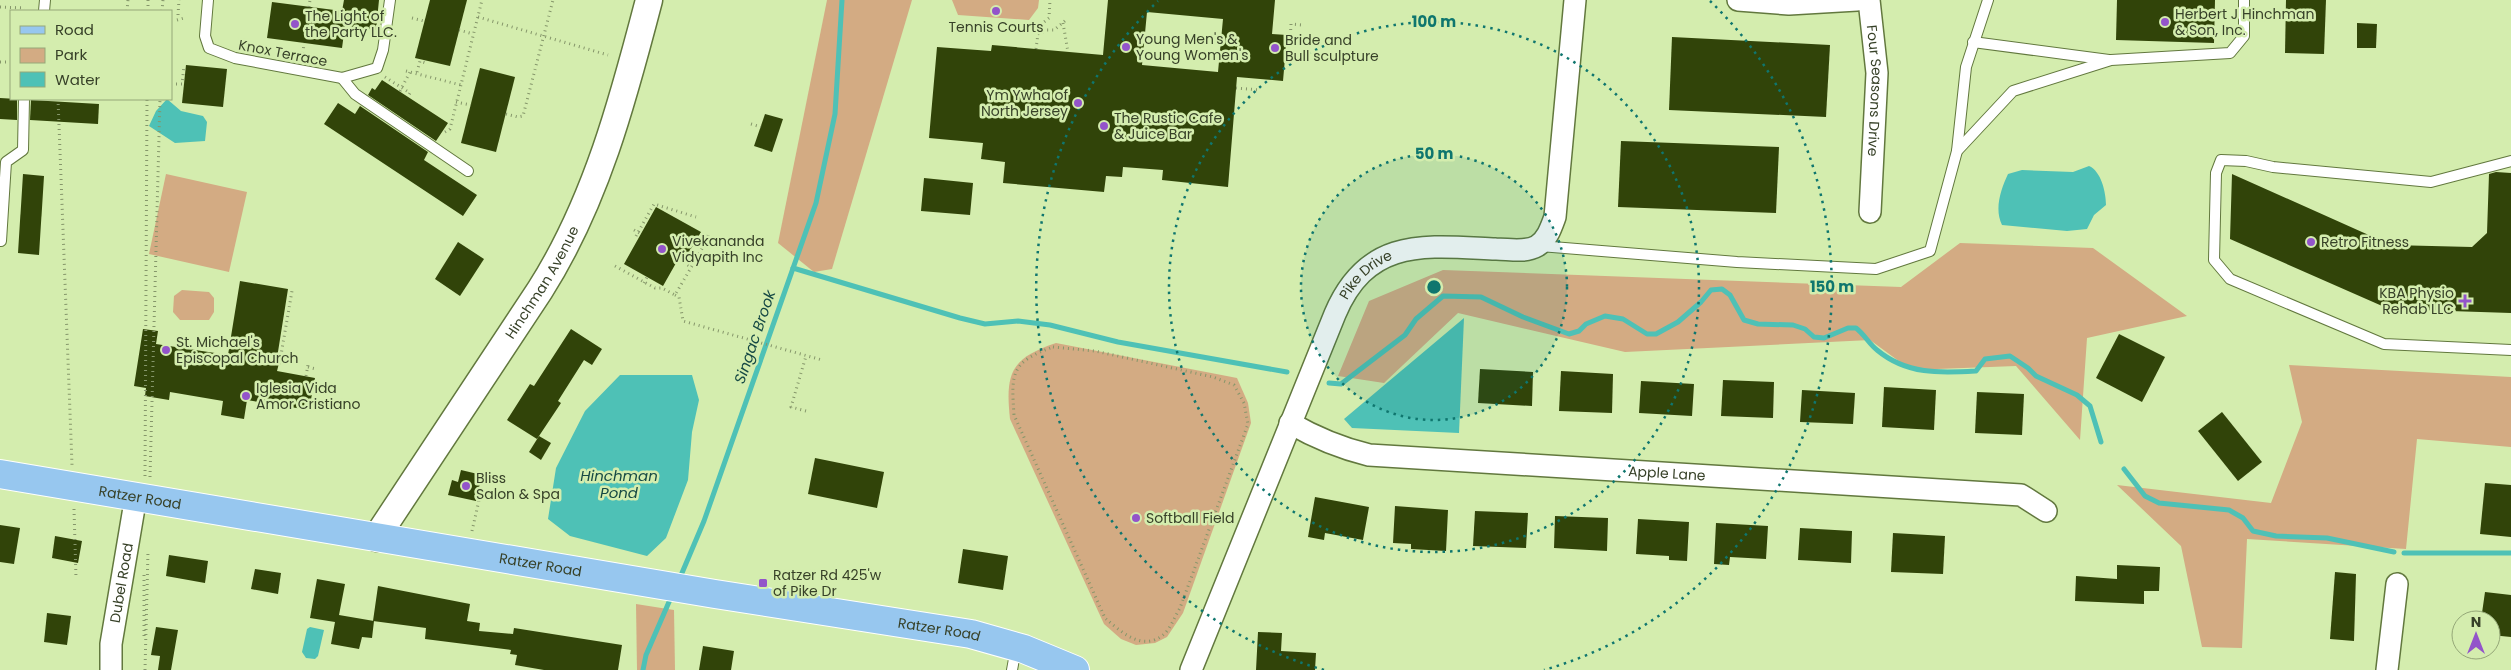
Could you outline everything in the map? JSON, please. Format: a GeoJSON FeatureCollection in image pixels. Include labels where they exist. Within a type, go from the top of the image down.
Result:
{"type":"FeatureCollection","features":[{"type":"Feature","properties":{"kind":"main road","name":"Ratzer Road"},"geometry":{"type":"LineString","coordinates":[[0,474],[144,486],[376,538],[971,634],[1014,658],[1054,660],[1075,670]]}},
{"type":"Feature","properties":{"kind":"street","name":"Hinchman Avenue"},"geometry":{"type":"LineString","coordinates":[[376,538],[540,290],[563,248],[590,194],[611,137],[649,0]]}},
{"type":"Feature","properties":{"kind":"street"},"geometry":{"type":"LineString","coordinates":[[1537,246],[1550,230],[1555,218],[1574,0]]}},
{"type":"Feature","properties":{"kind":"street"},"geometry":{"type":"LineString","coordinates":[[1738,0],[1789,4],[1857,0]]}},
{"type":"Feature","properties":{"kind":"street","name":"Four Seasons Drive"},"geometry":{"type":"LineString","coordinates":[[1869,0],[1878,73],[1870,212]]}},
{"type":"Feature","properties":{"kind":"street","name":"Pike Drive"},"geometry":{"type":"LineString","coordinates":[[1191,670],[1338,306],[1351,286],[1367,269],[1385,256],[1404,248],[1425,246],[1527,250],[1537,246]]}},
{"type":"Feature","properties":{"kind":"street","name":"Apple Lane"},"geometry":{"type":"LineString","coordinates":[[1290,423],[1313,437],[1340,448],[1369,455],[2021,495],[2046,511]]}},
{"type":"Feature","properties":{"kind":"street","name":"Dubel Road"},"geometry":{"type":"LineString","coordinates":[[111,670],[111,644],[144,486]]}},
{"type":"Feature","properties":{"kind":"street"},"geometry":{"type":"LineString","coordinates":[[2387,670],[2397,584]]}},
{"type":"Feature","properties":{"kind":"lane","name":"Knox Terrace"},"geometry":{"type":"LineString","coordinates":[[208,0],[206,36],[209,48],[235,58],[342,78],[377,68],[383,50],[390,0]]}},
{"type":"Feature","properties":{"kind":"lane"},"geometry":{"type":"LineString","coordinates":[[1537,246],[1737,262],[1876,269],[1930,251],[1957,151],[1966,67],[1988,0]]}},
{"type":"Feature","properties":{"kind":"lane"},"geometry":{"type":"LineString","coordinates":[[1973,42],[2112,60],[2230,53],[2244,36],[2244,0]]}},
{"type":"Feature","properties":{"kind":"lane"},"geometry":{"type":"LineString","coordinates":[[1957,151],[2013,90],[2112,60]]}},
{"type":"Feature","properties":{"kind":"lane","name":"Knox Terrace"},"geometry":{"type":"LineString","coordinates":[[342,78],[355,94],[468,171]]}},
{"type":"Feature","properties":{"kind":"lane"},"geometry":{"type":"LineString","coordinates":[[1,241],[6,162],[23,150],[24,100]]}},
{"type":"Feature","properties":{"kind":"lane"},"geometry":{"type":"LineString","coordinates":[[2511,161],[2431,182],[2273,167],[2246,161],[2221,160],[2216,173],[2214,260],[2230,279],[2384,344],[2511,350]]}},
{"type":"Feature","properties":{"kind":"path"},"geometry":{"type":"LineString","coordinates":[[178,14],[179,0]]}},
{"type":"Feature","properties":{"kind":"path"},"geometry":{"type":"LineString","coordinates":[[309,7],[310,0]]}},
{"type":"Feature","properties":{"kind":"path"},"geometry":{"type":"LineString","coordinates":[[445,132],[450,129],[482,0]]}},
{"type":"Feature","properties":{"kind":"path"},"geometry":{"type":"LineString","coordinates":[[506,114],[518,117],[523,116],[553,0]]}},
{"type":"Feature","properties":{"kind":"path"},"geometry":{"type":"LineString","coordinates":[[1036,49],[1038,26],[1049,18],[1050,0]]}},
{"type":"Feature","properties":{"kind":"path"},"geometry":{"type":"LineString","coordinates":[[0,7],[25,8]]}},
{"type":"Feature","properties":{"kind":"path"},"geometry":{"type":"LineString","coordinates":[[179,7],[185,8]]}},
{"type":"Feature","properties":{"kind":"path"},"geometry":{"type":"LineString","coordinates":[[478,17],[608,55]]}},
{"type":"Feature","properties":{"kind":"path"},"geometry":{"type":"LineString","coordinates":[[177,20],[184,18]]}},
{"type":"Feature","properties":{"kind":"path"},"geometry":{"type":"LineString","coordinates":[[412,18],[424,21]]}},
{"type":"Feature","properties":{"kind":"path"},"geometry":{"type":"LineString","coordinates":[[1038,34],[1047,30],[1054,30],[1065,22],[1068,52]]}},
{"type":"Feature","properties":{"kind":"path"},"geometry":{"type":"LineString","coordinates":[[1287,42],[1290,42],[1291,24],[1302,25]]}},
{"type":"Feature","properties":{"kind":"path"},"geometry":{"type":"LineString","coordinates":[[459,30],[473,34]]}},
{"type":"Feature","properties":{"kind":"path"},"geometry":{"type":"LineString","coordinates":[[303,53],[304,43]]}},
{"type":"Feature","properties":{"kind":"path"},"geometry":{"type":"LineString","coordinates":[[417,72],[420,60],[426,62],[426,60]]}},
{"type":"Feature","properties":{"kind":"path"},"geometry":{"type":"LineString","coordinates":[[172,84],[182,84],[184,66]]}},
{"type":"Feature","properties":{"kind":"path"},"geometry":{"type":"LineString","coordinates":[[406,71],[417,72],[461,85]]}},
{"type":"Feature","properties":{"kind":"path"},"geometry":{"type":"LineString","coordinates":[[401,90],[410,72]]}},
{"type":"Feature","properties":{"kind":"path"},"geometry":{"type":"LineString","coordinates":[[385,77],[401,90],[410,93],[408,96]]}},
{"type":"Feature","properties":{"kind":"path"},"geometry":{"type":"LineString","coordinates":[[1236,88],[1260,90]]}},
{"type":"Feature","properties":{"kind":"path"},"geometry":{"type":"LineString","coordinates":[[58,100],[72,468]]}},
{"type":"Feature","properties":{"kind":"path"},"geometry":{"type":"LineString","coordinates":[[144,486],[147,100]]}},
{"type":"Feature","properties":{"kind":"path"},"geometry":{"type":"LineString","coordinates":[[144,486],[160,100]]}},
{"type":"Feature","properties":{"kind":"path"},"geometry":{"type":"LineString","coordinates":[[456,102],[470,105]]}},
{"type":"Feature","properties":{"kind":"path"},"geometry":{"type":"LineString","coordinates":[[751,124],[761,127]]}},
{"type":"Feature","properties":{"kind":"path"},"geometry":{"type":"LineString","coordinates":[[634,230],[638,234],[654,204],[696,218]]}},
{"type":"Feature","properties":{"kind":"path"},"geometry":{"type":"LineString","coordinates":[[675,295],[704,246],[709,232]]}},
{"type":"Feature","properties":{"kind":"path"},"geometry":{"type":"LineString","coordinates":[[696,241],[704,246]]}},
{"type":"Feature","properties":{"kind":"path"},"geometry":{"type":"LineString","coordinates":[[679,260],[691,267]]}},
{"type":"Feature","properties":{"kind":"path"},"geometry":{"type":"LineString","coordinates":[[615,266],[654,288],[662,288],[679,297],[683,320],[783,351],[822,360]]}},
{"type":"Feature","properties":{"kind":"path"},"geometry":{"type":"LineString","coordinates":[[644,282],[647,277]]}},
{"type":"Feature","properties":{"kind":"path"},"geometry":{"type":"LineString","coordinates":[[279,364],[290,291]]}},
{"type":"Feature","properties":{"kind":"path"},"geometry":{"type":"LineString","coordinates":[[1053,347],[1095,351],[1213,377],[1234,385],[1244,403],[1248,424],[1180,608],[1164,635],[1154,639],[1136,640],[1130,638],[1105,618],[1014,415],[1013,392],[1015,371],[1030,355],[1053,347]]}},
{"type":"Feature","properties":{"kind":"path"},"geometry":{"type":"LineString","coordinates":[[806,356],[791,407],[806,411]]}},
{"type":"Feature","properties":{"kind":"path"},"geometry":{"type":"LineString","coordinates":[[306,376],[308,366],[316,368]]}},
{"type":"Feature","properties":{"kind":"path"},"geometry":{"type":"LineString","coordinates":[[472,531],[480,496]]}},
{"type":"Feature","properties":{"kind":"path"},"geometry":{"type":"LineString","coordinates":[[74,508],[76,578]]}},
{"type":"Feature","properties":{"kind":"path"},"geometry":{"type":"LineString","coordinates":[[144,670],[148,542]]}},
{"type":"Feature","properties":{"kind":"path"},"geometry":{"type":"LineString","coordinates":[[144,552],[144,670]]}},
{"type":"Feature","properties":{"kind":"green space"},"geometry":{"type":"Polygon","coordinates":[[[827,0],[912,0],[832,269],[814,272],[778,243],[827,0]]]}},
{"type":"Feature","properties":{"kind":"green space","name":"Tennis Courts"},"geometry":{"type":"Polygon","coordinates":[[[952,0],[1039,0],[1038,8],[1029,20],[958,15],[952,0]]]}},
{"type":"Feature","properties":{"kind":"green space"},"geometry":{"type":"Polygon","coordinates":[[[166,174],[247,192],[229,272],[149,254],[166,174]]]}},
{"type":"Feature","properties":{"kind":"green space"},"geometry":{"type":"Polygon","coordinates":[[[1960,243],[2093,248],[2187,316],[2087,338],[2080,440],[2016,366],[1911,370],[1870,340],[1625,352],[1458,313],[1384,383],[1338,376],[1369,301],[1443,270],[1901,287],[1960,243]]]}},
{"type":"Feature","properties":{"kind":"green space"},"geometry":{"type":"Polygon","coordinates":[[[182,290],[209,292],[214,298],[214,312],[209,320],[180,320],[173,312],[174,296],[182,290]]]}},
{"type":"Feature","properties":{"kind":"green space","name":"Softball Field"},"geometry":{"type":"Polygon","coordinates":[[[1056,343],[1237,378],[1248,403],[1251,423],[1183,613],[1167,637],[1155,643],[1136,645],[1121,639],[1104,624],[1010,419],[1009,390],[1010,379],[1014,369],[1029,355],[1056,343]]]}},
{"type":"Feature","properties":{"kind":"green space"},"geometry":{"type":"Polygon","coordinates":[[[2289,365],[2511,377],[2511,447],[2417,439],[2406,549],[2247,539],[2242,648],[2202,647],[2181,546],[2117,485],[2271,503],[2302,422],[2289,365]]]}},
{"type":"Feature","properties":{"kind":"green space"},"geometry":{"type":"Polygon","coordinates":[[[636,604],[674,610],[675,670],[637,670],[636,604]]]}},
{"type":"Feature","properties":{"kind":"water"},"geometry":{"type":"Polygon","coordinates":[[[168,100],[181,111],[203,116],[207,122],[205,141],[175,143],[149,126],[156,111],[168,100]]]}},
{"type":"Feature","properties":{"kind":"water"},"geometry":{"type":"Polygon","coordinates":[[[2089,166],[2100,177],[2104,188],[2106,205],[2094,215],[2087,229],[2067,231],[2002,225],[1999,206],[2001,193],[2008,174],[2022,170],[2073,172],[2089,166]]]}},
{"type":"Feature","properties":{"kind":"water"},"geometry":{"type":"Polygon","coordinates":[[[1464,318],[1459,433],[1352,428],[1344,419],[1464,318]]]}},
{"type":"Feature","properties":{"kind":"water","name":"Hinchman Pond"},"geometry":{"type":"Polygon","coordinates":[[[620,375],[692,375],[699,400],[692,432],[688,480],[666,538],[647,556],[570,536],[548,519],[556,468],[585,411],[620,375]]]}},
{"type":"Feature","properties":{"kind":"water"},"geometry":{"type":"Polygon","coordinates":[[[310,627],[324,630],[318,656],[315,659],[306,658],[302,652],[307,629],[310,627]]]}},
{"type":"Feature","properties":{"kind":"building"},"geometry":{"type":"Polygon","coordinates":[[[344,0],[379,0],[376,30],[345,26],[342,48],[267,38],[272,2],[342,11],[344,0]]]}},
{"type":"Feature","properties":{"kind":"building"},"geometry":{"type":"Polygon","coordinates":[[[430,0],[467,0],[450,66],[415,58],[430,0]]]}},
{"type":"Feature","properties":{"kind":"building"},"geometry":{"type":"Polygon","coordinates":[[[1108,0],[1275,0],[1272,34],[1287,35],[1283,81],[1237,77],[1228,187],[1162,180],[1163,170],[1123,167],[1122,177],[1106,176],[1104,192],[1003,183],[1005,162],[981,159],[983,143],[929,138],[937,47],[991,51],[992,45],[1103,55],[1108,0]],[[1147,12],[1142,65],[1218,72],[1223,19],[1147,12]]]}},
{"type":"Feature","properties":{"kind":"building","name":"Herbert J Hinchman & Son, Inc."},"geometry":{"type":"Polygon","coordinates":[[[2117,0],[2215,0],[2214,43],[2116,40],[2117,0]]]}},
{"type":"Feature","properties":{"kind":"building","name":"Herbert J Hinchman & Son, Inc."},"geometry":{"type":"Polygon","coordinates":[[[2286,0],[2326,0],[2324,54],[2285,53],[2286,0]]]}},
{"type":"Feature","properties":{"kind":"building"},"geometry":{"type":"Polygon","coordinates":[[[2357,23],[2377,24],[2376,48],[2357,48],[2357,23]]]}},
{"type":"Feature","properties":{"kind":"building"},"geometry":{"type":"Polygon","coordinates":[[[1672,37],[1830,45],[1826,117],[1669,110],[1672,37]]]}},
{"type":"Feature","properties":{"kind":"building"},"geometry":{"type":"Polygon","coordinates":[[[186,65],[227,69],[223,107],[182,103],[186,65]]]}},
{"type":"Feature","properties":{"kind":"building"},"geometry":{"type":"Polygon","coordinates":[[[480,68],[515,77],[496,152],[461,143],[480,68]]]}},
{"type":"Feature","properties":{"kind":"building"},"geometry":{"type":"Polygon","coordinates":[[[382,80],[448,123],[436,141],[368,95],[372,88],[375,90],[382,80]]]}},
{"type":"Feature","properties":{"kind":"building"},"geometry":{"type":"Polygon","coordinates":[[[0,98],[17,100],[17,120],[0,119],[0,98]]]}},
{"type":"Feature","properties":{"kind":"building"},"geometry":{"type":"Polygon","coordinates":[[[31,100],[99,104],[98,124],[30,120],[31,100]]]}},
{"type":"Feature","properties":{"kind":"building"},"geometry":{"type":"Polygon","coordinates":[[[338,103],[355,114],[360,106],[428,152],[424,160],[477,195],[463,216],[324,124],[338,103]]]}},
{"type":"Feature","properties":{"kind":"building"},"geometry":{"type":"Polygon","coordinates":[[[765,114],[783,119],[772,152],[754,146],[765,114]]]}},
{"type":"Feature","properties":{"kind":"building"},"geometry":{"type":"Polygon","coordinates":[[[1621,141],[1779,147],[1776,213],[1618,207],[1621,141]]]}},
{"type":"Feature","properties":{"kind":"building","name":"Retro Fitness"},"geometry":{"type":"Polygon","coordinates":[[[2496,172],[2511,173],[2511,313],[2389,309],[2230,239],[2232,174],[2391,245],[2472,247],[2487,233],[2489,174],[2496,172]]]}},
{"type":"Feature","properties":{"kind":"building"},"geometry":{"type":"Polygon","coordinates":[[[23,174],[44,176],[39,255],[18,253],[23,174]]]}},
{"type":"Feature","properties":{"kind":"building"},"geometry":{"type":"Polygon","coordinates":[[[924,178],[973,183],[970,215],[921,211],[924,178]]]}},
{"type":"Feature","properties":{"kind":"building","name":"Vivekananda Vidyapith Inc"},"geometry":{"type":"Polygon","coordinates":[[[656,207],[701,232],[685,259],[680,256],[663,286],[624,264],[656,207]]]}},
{"type":"Feature","properties":{"kind":"building"},"geometry":{"type":"Polygon","coordinates":[[[458,242],[484,259],[460,296],[435,279],[458,242]]]}},
{"type":"Feature","properties":{"kind":"building","name":"St. Michael's Episcopal Church"},"geometry":{"type":"Polygon","coordinates":[[[240,281],[288,289],[277,358],[280,359],[277,371],[315,378],[309,410],[247,400],[244,419],[221,415],[223,401],[170,392],[169,400],[145,396],[146,388],[134,386],[143,329],[158,331],[156,344],[228,355],[240,281]]]}},
{"type":"Feature","properties":{"kind":"building"},"geometry":{"type":"Polygon","coordinates":[[[571,329],[602,349],[592,365],[584,360],[558,401],[561,403],[537,439],[507,420],[530,384],[534,386],[571,329]]]}},
{"type":"Feature","properties":{"kind":"building"},"geometry":{"type":"Polygon","coordinates":[[[2119,334],[2165,357],[2142,402],[2096,378],[2119,334]]]}},
{"type":"Feature","properties":{"kind":"building"},"geometry":{"type":"Polygon","coordinates":[[[1480,369],[1533,372],[1532,406],[1478,403],[1480,369]]]}},
{"type":"Feature","properties":{"kind":"building"},"geometry":{"type":"Polygon","coordinates":[[[1561,371],[1613,374],[1612,413],[1559,411],[1561,371]]]}},
{"type":"Feature","properties":{"kind":"building"},"geometry":{"type":"Polygon","coordinates":[[[1723,380],[1774,382],[1773,418],[1721,416],[1723,380]]]}},
{"type":"Feature","properties":{"kind":"building"},"geometry":{"type":"Polygon","coordinates":[[[1641,381],[1694,384],[1692,416],[1639,413],[1641,381]]]}},
{"type":"Feature","properties":{"kind":"building"},"geometry":{"type":"Polygon","coordinates":[[[1884,387],[1936,390],[1934,430],[1882,427],[1884,387]]]}},
{"type":"Feature","properties":{"kind":"building"},"geometry":{"type":"Polygon","coordinates":[[[1802,390],[1855,393],[1853,424],[1800,422],[1802,390]]]}},
{"type":"Feature","properties":{"kind":"building"},"geometry":{"type":"Polygon","coordinates":[[[1977,392],[2024,394],[2022,435],[1975,433],[1977,392]]]}},
{"type":"Feature","properties":{"kind":"building"},"geometry":{"type":"Polygon","coordinates":[[[2222,412],[2262,462],[2238,481],[2198,431],[2222,412]]]}},
{"type":"Feature","properties":{"kind":"building"},"geometry":{"type":"Polygon","coordinates":[[[539,436],[551,443],[541,460],[529,452],[539,436]]]}},
{"type":"Feature","properties":{"kind":"building"},"geometry":{"type":"Polygon","coordinates":[[[815,458],[884,472],[877,508],[808,494],[815,458]]]}},
{"type":"Feature","properties":{"kind":"building","name":"Bliss Salon & Spa"},"geometry":{"type":"Polygon","coordinates":[[[461,470],[482,475],[476,501],[448,495],[452,480],[458,482],[461,470]]]}},
{"type":"Feature","properties":{"kind":"building"},"geometry":{"type":"Polygon","coordinates":[[[2485,483],[2511,485],[2511,537],[2480,534],[2485,483]]]}},
{"type":"Feature","properties":{"kind":"building"},"geometry":{"type":"Polygon","coordinates":[[[1315,497],[1369,507],[1363,540],[1325,533],[1324,540],[1308,537],[1315,497]]]}},
{"type":"Feature","properties":{"kind":"building"},"geometry":{"type":"Polygon","coordinates":[[[1395,506],[1448,510],[1446,551],[1411,549],[1411,544],[1393,543],[1395,506]]]}},
{"type":"Feature","properties":{"kind":"building"},"geometry":{"type":"Polygon","coordinates":[[[1475,511],[1528,513],[1526,548],[1473,546],[1475,511]]]}},
{"type":"Feature","properties":{"kind":"building"},"geometry":{"type":"Polygon","coordinates":[[[1555,516],[1608,518],[1607,551],[1554,548],[1555,516]]]}},
{"type":"Feature","properties":{"kind":"building"},"geometry":{"type":"Polygon","coordinates":[[[1638,519],[1689,522],[1687,561],[1669,560],[1669,556],[1636,554],[1638,519]]]}},
{"type":"Feature","properties":{"kind":"building"},"geometry":{"type":"Polygon","coordinates":[[[1716,523],[1768,526],[1766,559],[1730,557],[1729,565],[1714,564],[1716,523]]]}},
{"type":"Feature","properties":{"kind":"building"},"geometry":{"type":"Polygon","coordinates":[[[0,525],[20,528],[14,564],[0,562],[0,525]]]}},
{"type":"Feature","properties":{"kind":"building"},"geometry":{"type":"Polygon","coordinates":[[[1800,528],[1852,531],[1851,563],[1798,560],[1800,528]]]}},
{"type":"Feature","properties":{"kind":"building"},"geometry":{"type":"Polygon","coordinates":[[[1893,533],[1945,536],[1943,574],[1891,572],[1893,533]]]}},
{"type":"Feature","properties":{"kind":"building"},"geometry":{"type":"Polygon","coordinates":[[[55,536],[82,541],[78,563],[52,558],[55,536]]]}},
{"type":"Feature","properties":{"kind":"building"},"geometry":{"type":"Polygon","coordinates":[[[963,549],[1008,556],[1003,590],[958,583],[963,549]]]}},
{"type":"Feature","properties":{"kind":"building"},"geometry":{"type":"Polygon","coordinates":[[[169,555],[208,561],[205,583],[166,576],[169,555]]]}},
{"type":"Feature","properties":{"kind":"building"},"geometry":{"type":"Polygon","coordinates":[[[2117,565],[2160,567],[2159,591],[2144,591],[2144,604],[2075,601],[2076,576],[2117,579],[2117,565]]]}},
{"type":"Feature","properties":{"kind":"building"},"geometry":{"type":"Polygon","coordinates":[[[255,569],[281,573],[278,594],[251,589],[255,569]]]}},
{"type":"Feature","properties":{"kind":"building"},"geometry":{"type":"Polygon","coordinates":[[[2335,572],[2356,574],[2354,641],[2330,639],[2335,572]]]}},
{"type":"Feature","properties":{"kind":"building"},"geometry":{"type":"Polygon","coordinates":[[[317,579],[345,584],[339,615],[374,621],[372,638],[362,637],[359,649],[331,644],[335,622],[310,618],[317,579]]]}},
{"type":"Feature","properties":{"kind":"building"},"geometry":{"type":"Polygon","coordinates":[[[378,586],[470,604],[467,621],[480,623],[479,631],[513,634],[514,628],[622,645],[618,670],[544,670],[515,665],[517,655],[510,654],[511,650],[425,639],[426,628],[373,621],[378,586]]]}},
{"type":"Feature","properties":{"kind":"building"},"geometry":{"type":"Polygon","coordinates":[[[2485,592],[2511,595],[2511,637],[2501,636],[2501,610],[2482,610],[2485,592]]]}},
{"type":"Feature","properties":{"kind":"building"},"geometry":{"type":"Polygon","coordinates":[[[47,613],[71,616],[67,645],[44,642],[47,613]]]}},
{"type":"Feature","properties":{"kind":"building"},"geometry":{"type":"Polygon","coordinates":[[[156,627],[178,630],[171,670],[158,670],[160,656],[151,655],[156,627]]]}},
{"type":"Feature","properties":{"kind":"building"},"geometry":{"type":"Polygon","coordinates":[[[1258,632],[1282,633],[1281,651],[1316,653],[1315,670],[1256,670],[1258,632]]]}},
{"type":"Feature","properties":{"kind":"building"},"geometry":{"type":"Polygon","coordinates":[[[703,646],[734,651],[731,670],[699,670],[703,646]]]}},
{"type":"Feature","properties":{"kind":"waterway","name":"Singac Brook"},"geometry":{"type":"LineString","coordinates":[[679,580],[704,521],[816,203],[835,114],[842,0]]}},
{"type":"Feature","properties":{"kind":"waterway"},"geometry":{"type":"LineString","coordinates":[[793,268],[985,324],[1018,321],[1050,325],[1118,342],[1287,372]]}},
{"type":"Feature","properties":{"kind":"waterway"},"geometry":{"type":"LineString","coordinates":[[1329,383],[1341,384],[1405,335],[1416,319],[1443,296],[1481,297],[1523,317],[1569,334],[1579,331],[1586,324],[1605,316],[1623,319],[1647,334],[1656,334],[1678,322],[1701,302],[1711,290],[1722,289],[1730,295],[1744,320],[1758,324],[1793,325],[1805,329],[1814,337],[1824,338],[1848,328],[1856,328],[1877,350],[1888,358],[1900,364],[1924,371],[1976,371],[1985,359],[2010,356],[2036,376],[2077,395],[2090,406],[2101,442]]}},
{"type":"Feature","properties":{"kind":"waterway"},"geometry":{"type":"LineString","coordinates":[[2124,469],[2145,496],[2159,503],[2229,510],[2243,518],[2253,531],[2276,536],[2327,538],[2394,552]]}},
{"type":"Feature","properties":{"kind":"waterway"},"geometry":{"type":"LineString","coordinates":[[2404,553],[2511,553]]}},
{"type":"Feature","properties":{"kind":"waterway","name":"Singac Brook"},"geometry":{"type":"LineString","coordinates":[[643,670],[646,655],[672,595]]}},
{"type":"Feature","properties":{"kind":"place","name":"Tennis Courts"},"geometry":{"type":"Point","coordinates":[996,11]}},
{"type":"Feature","properties":{"kind":"place","name":"Herbert J Hinchman & Son, Inc."},"geometry":{"type":"Point","coordinates":[2165,22]}},
{"type":"Feature","properties":{"kind":"place","name":"The Light of the Party LLC."},"geometry":{"type":"Point","coordinates":[295,24]}},
{"type":"Feature","properties":{"kind":"place","name":"Young Men's & Young Women's"},"geometry":{"type":"Point","coordinates":[1126,47]}},
{"type":"Feature","properties":{"kind":"place","name":"Bride and Bull sculpture"},"geometry":{"type":"Point","coordinates":[1275,48]}},
{"type":"Feature","properties":{"kind":"place","name":"Ym Ywha of North Jersey"},"geometry":{"type":"Point","coordinates":[1078,103]}},
{"type":"Feature","properties":{"kind":"place","name":"The Rustic Cafe & Juice Bar"},"geometry":{"type":"Point","coordinates":[1104,126]}},
{"type":"Feature","properties":{"kind":"place","name":"Retro Fitness"},"geometry":{"type":"Point","coordinates":[2311,242]}},
{"type":"Feature","properties":{"kind":"place","name":"Vivekananda Vidyapith Inc"},"geometry":{"type":"Point","coordinates":[662,249]}},
{"type":"Feature","properties":{"kind":"place","name":"KBA Physio Rehab LLC"},"geometry":{"type":"Point","coordinates":[2465,301]}},
{"type":"Feature","properties":{"kind":"place","name":"St. Michael's Episcopal Church"},"geometry":{"type":"Point","coordinates":[166,350]}},
{"type":"Feature","properties":{"kind":"place","name":"Iglesia Vida Amor Cristiano"},"geometry":{"type":"Point","coordinates":[246,396]}},
{"type":"Feature","properties":{"kind":"place","name":"Bliss Salon & Spa"},"geometry":{"type":"Point","coordinates":[466,486]}},
{"type":"Feature","properties":{"kind":"place","name":"Softball Field"},"geometry":{"type":"Point","coordinates":[1136,518]}},
{"type":"Feature","properties":{"kind":"place","name":"Ratzer Rd 425'w of Pike Dr"},"geometry":{"type":"Point","coordinates":[763,583]}}]}
